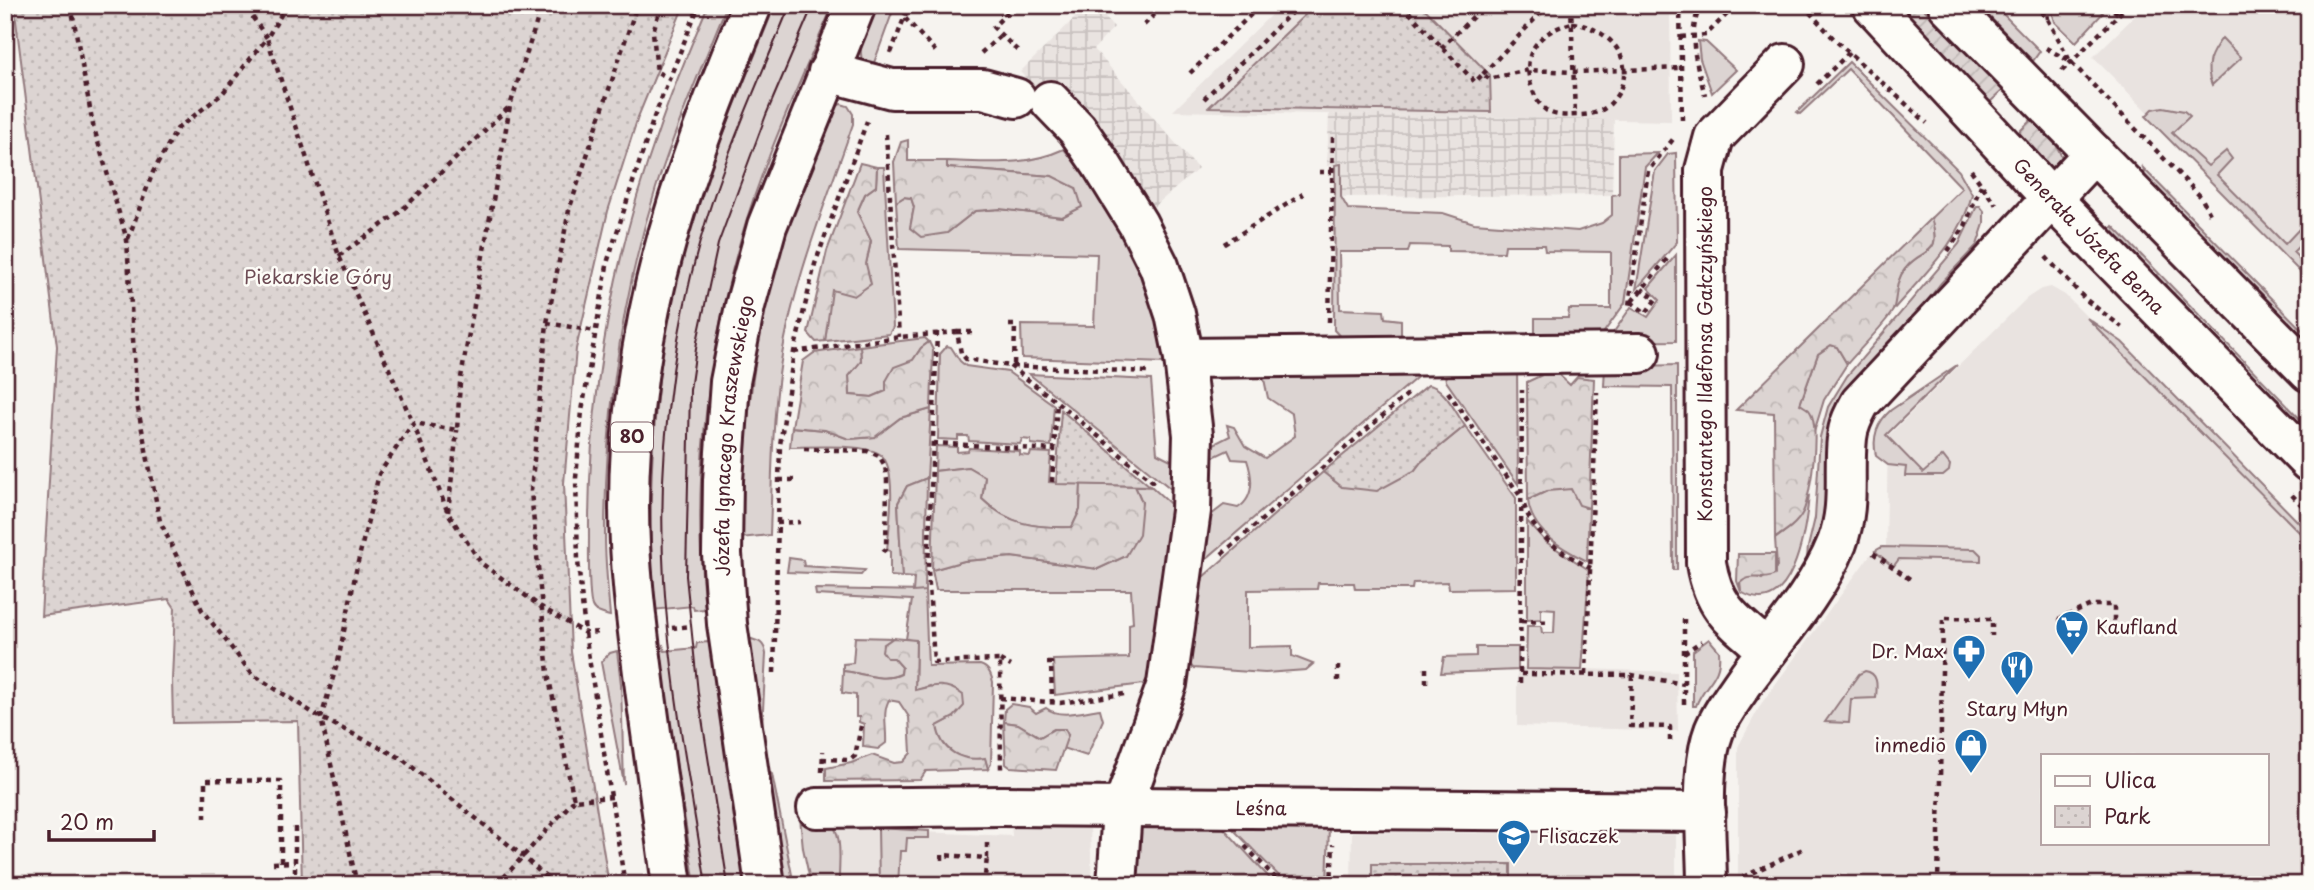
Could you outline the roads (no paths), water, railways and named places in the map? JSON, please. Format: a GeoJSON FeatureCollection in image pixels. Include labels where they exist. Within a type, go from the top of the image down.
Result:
{"type":"FeatureCollection","features":[{"type":"Feature","properties":{"kind":"street","name":"80"},"geometry":{"type":"LineString","coordinates":[[672,885],[631,579],[629,505],[632,441],[650,317],[678,200],[702,130],[752,5]]}},
{"type":"Feature","properties":{"kind":"street","name":"Józefa Ignacego Kraszewskiego"},"geometry":{"type":"LineString","coordinates":[[765,885],[727,624],[722,554],[723,480],[730,382],[745,306],[767,226],[856,5]]}},
{"type":"Feature","properties":{"kind":"street","name":"Generała Józefa Bema"},"geometry":{"type":"LineString","coordinates":[[1872,5],[2052,199],[2309,462]]}},
{"type":"Feature","properties":{"kind":"street"},"geometry":{"type":"LineString","coordinates":[[1948,5],[2309,372]]}},
{"type":"Feature","properties":{"kind":"street"},"geometry":{"type":"LineString","coordinates":[[828,72],[892,89],[983,89],[1033,99],[1077,129],[1138,224],[1159,266],[1175,314],[1186,366],[1192,435],[1191,511],[1167,684],[1122,809],[1117,885]]}},
{"type":"Feature","properties":{"kind":"street","name":"Konstantego Ildefonsa Gałczyńskiego"},"geometry":{"type":"LineString","coordinates":[[1768,650],[1721,606],[1711,588],[1706,563],[1704,170],[1698,131],[1798,77]]}},
{"type":"Feature","properties":{"kind":"street"},"geometry":{"type":"LineString","coordinates":[[1720,883],[1706,812],[1707,767],[1714,732],[1728,704],[1823,573],[1836,544],[1842,527],[1847,488],[1847,437],[1850,423],[1860,403],[2094,153]]}},
{"type":"Feature","properties":{"kind":"street"},"geometry":{"type":"LineString","coordinates":[[1186,366],[1350,355],[1640,354]]}},
{"type":"Feature","properties":{"kind":"street","name":"Leśna"},"geometry":{"type":"LineString","coordinates":[[820,790],[995,818],[1122,809],[1706,812]]}},
{"type":"Feature","properties":{"kind":"tram line"},"geometry":{"type":"LineString","coordinates":[[706,885],[681,733],[667,618],[662,528],[667,423],[682,318],[707,216],[732,146],[790,5]]}},
{"type":"Feature","properties":{"kind":"tram line"},"geometry":{"type":"LineString","coordinates":[[728,885],[698,693],[686,576],[690,390],[697,342],[718,244],[766,115],[813,5]]}},
{"type":"Feature","properties":{"kind":"place","name":"Kaufland"},"geometry":{"type":"Point","coordinates":[2072,657]}},
{"type":"Feature","properties":{"kind":"place","name":"Dr. Max"},"geometry":{"type":"Point","coordinates":[1969,681]}},
{"type":"Feature","properties":{"kind":"place","name":"Stary Młyn"},"geometry":{"type":"Point","coordinates":[2017,697]}},
{"type":"Feature","properties":{"kind":"place","name":"inmedio"},"geometry":{"type":"Point","coordinates":[1971,775]}},
{"type":"Feature","properties":{"kind":"place","name":"Flisaczek"},"geometry":{"type":"Point","coordinates":[1514,866]}},
{"type":"Feature","properties":{"kind":"park label","name":"Piekarskie Góry"},"geometry":{"type":"Point","coordinates":[318,277]}}]}
